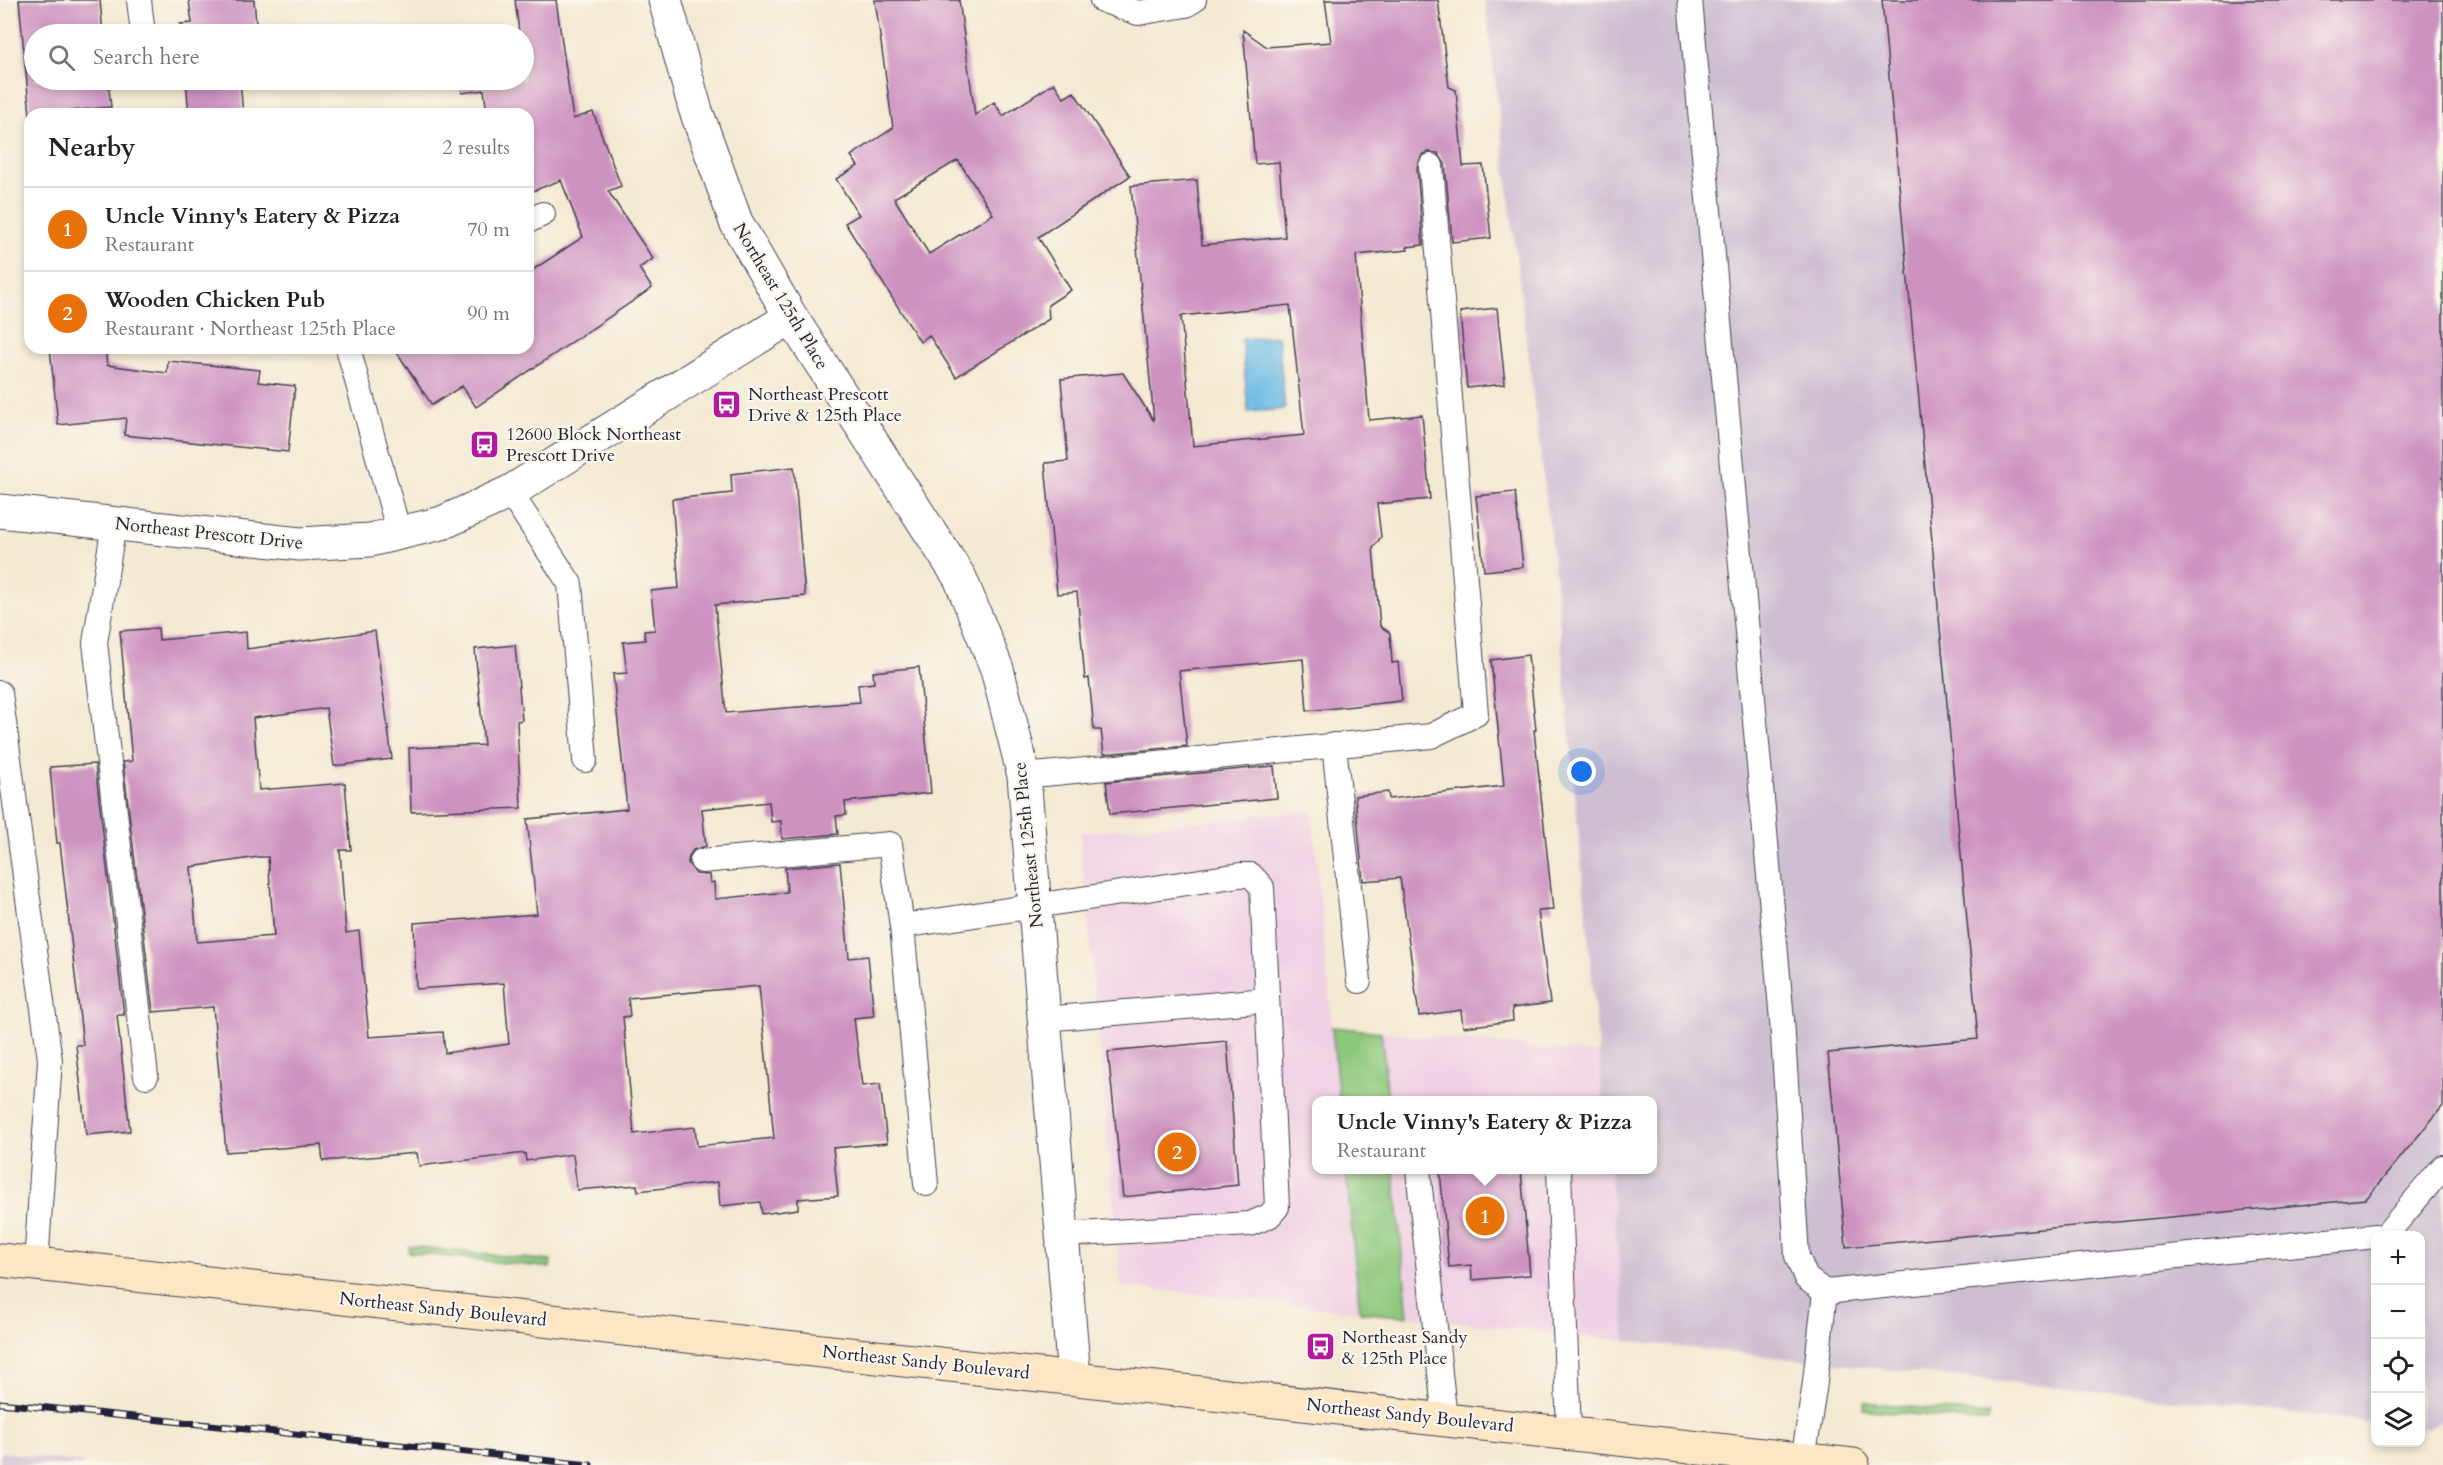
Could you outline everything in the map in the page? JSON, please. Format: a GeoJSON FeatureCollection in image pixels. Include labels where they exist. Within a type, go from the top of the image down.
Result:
{"type":"FeatureCollection","features":[{"type":"Feature","properties":{"kind":"main road","name":"Northeast Sandy Boulevard"},"geometry":{"type":"LineString","coordinates":[[0,1260],[1853,1465]]}},
{"type":"Feature","properties":{"kind":"street","name":"Northeast 125th Place"},"geometry":{"type":"LineString","coordinates":[[671,1],[695,108],[736,222],[791,317],[960,578],[997,669],[1024,776],[1074,1378]]}},
{"type":"Feature","properties":{"kind":"street","name":"Northeast Prescott Drive"},"geometry":{"type":"LineString","coordinates":[[0,512],[300,544],[370,540],[442,523],[510,492],[791,317]]}},
{"type":"Feature","properties":{"kind":"lane"},"geometry":{"type":"LineString","coordinates":[[139,0],[142,24]]}},
{"type":"Feature","properties":{"kind":"lane"},"geometry":{"type":"LineString","coordinates":[[1102,0],[1138,13],[1186,5],[1194,0]]}},
{"type":"Feature","properties":{"kind":"lane"},"geometry":{"type":"LineString","coordinates":[[1690,0],[1782,1020],[1797,1256],[1806,1278],[1825,1292],[2371,1237]]}},
{"type":"Feature","properties":{"kind":"lane"},"geometry":{"type":"LineString","coordinates":[[1024,776],[1431,736],[1476,714],[1431,166]]}},
{"type":"Feature","properties":{"kind":"lane"},"geometry":{"type":"LineString","coordinates":[[350,354],[399,533]]}},
{"type":"Feature","properties":{"kind":"lane"},"geometry":{"type":"LineString","coordinates":[[510,492],[570,584],[585,760]]}},
{"type":"Feature","properties":{"kind":"lane"},"geometry":{"type":"LineString","coordinates":[[114,524],[95,643],[146,1076]]}},
{"type":"Feature","properties":{"kind":"lane"},"geometry":{"type":"LineString","coordinates":[[0,693],[50,1060],[36,1264]]}},
{"type":"Feature","properties":{"kind":"lane"},"geometry":{"type":"LineString","coordinates":[[1334,745],[1359,981]]}},
{"type":"Feature","properties":{"kind":"lane"},"geometry":{"type":"LineString","coordinates":[[702,861],[890,844],[902,926],[926,1184]]}},
{"type":"Feature","properties":{"kind":"lane"},"geometry":{"type":"LineString","coordinates":[[902,926],[1035,908],[1240,875],[1251,875],[1262,887],[1277,1207],[1269,1216],[1250,1224],[1061,1235]]}},
{"type":"Feature","properties":{"kind":"lane"},"geometry":{"type":"LineString","coordinates":[[1044,1019],[1267,1000]]}},
{"type":"Feature","properties":{"kind":"lane"},"geometry":{"type":"LineString","coordinates":[[2389,1231],[2443,1167]]}},
{"type":"Feature","properties":{"kind":"lane"},"geometry":{"type":"LineString","coordinates":[[1418,1174],[1445,1419]]}},
{"type":"Feature","properties":{"kind":"lane"},"geometry":{"type":"LineString","coordinates":[[1559,1174],[1569,1433]]}},
{"type":"Feature","properties":{"kind":"lane"},"geometry":{"type":"LineString","coordinates":[[1803,1460],[1814,1390],[1825,1292]]}},
{"type":"Feature","properties":{"kind":"shaded area"},"geometry":{"type":"Polygon","coordinates":[[[1485,0],[2443,0],[2443,1420],[2425,1428],[2425,1231],[2371,1231],[2371,1422],[1626,1341],[1610,1174],[1657,1174],[1657,1096],[1603,1096],[1555,573],[1485,0]]]}},
{"type":"Feature","properties":{"kind":"shaded area"},"geometry":{"type":"Polygon","coordinates":[[[1312,810],[1339,1096],[1312,1096],[1312,1174],[1346,1174],[1360,1312],[1121,1286],[1080,833],[1312,810]]]}},
{"type":"Feature","properties":{"kind":"shaded area"},"geometry":{"type":"Polygon","coordinates":[[[1381,1032],[1599,1054],[1603,1096],[1388,1096],[1381,1032]]]}},
{"type":"Feature","properties":{"kind":"shaded area"},"geometry":{"type":"Polygon","coordinates":[[[1394,1174],[1610,1174],[1626,1341],[1408,1317],[1394,1174]]]}},
{"type":"Feature","properties":{"kind":"shaded area"},"geometry":{"type":"Polygon","coordinates":[[[0,1452],[83,1463],[82,1465],[0,1465],[0,1452]]]}},
{"type":"Feature","properties":{"kind":"green space"},"geometry":{"type":"Polygon","coordinates":[[[1332,1027],[1381,1032],[1388,1096],[1339,1096],[1332,1027]]]}},
{"type":"Feature","properties":{"kind":"green space"},"geometry":{"type":"Polygon","coordinates":[[[1346,1174],[1394,1174],[1408,1317],[1360,1312],[1346,1174]]]}},
{"type":"Feature","properties":{"kind":"green space"},"geometry":{"type":"Polygon","coordinates":[[[409,1246],[551,1261],[550,1268],[408,1252],[409,1246]]]}},
{"type":"Feature","properties":{"kind":"green space"},"geometry":{"type":"Polygon","coordinates":[[[1864,1402],[1988,1415],[1987,1422],[1863,1409],[1864,1402]]]}},
{"type":"Feature","properties":{"kind":"water"},"geometry":{"type":"Polygon","coordinates":[[[1278,336],[1285,409],[1248,412],[1242,339],[1278,336]]]}},
{"type":"Feature","properties":{"kind":"building"},"geometry":{"type":"Polygon","coordinates":[[[19,0],[100,0],[102,24],[24,24],[24,52],[19,0]]]}},
{"type":"Feature","properties":{"kind":"building"},"geometry":{"type":"Polygon","coordinates":[[[189,0],[254,0],[256,24],[180,24],[192,23],[189,0]]]}},
{"type":"Feature","properties":{"kind":"building"},"geometry":{"type":"Polygon","coordinates":[[[515,0],[556,0],[573,119],[593,112],[621,186],[608,191],[653,259],[639,268],[652,288],[476,407],[462,386],[432,405],[398,354],[534,354],[534,269],[583,237],[561,180],[534,191],[534,108],[486,108],[484,90],[534,90],[534,24],[518,24],[515,0]]]}},
{"type":"Feature","properties":{"kind":"building"},"geometry":{"type":"Polygon","coordinates":[[[875,0],[959,0],[975,115],[994,102],[1003,116],[1054,83],[1064,98],[1074,92],[1130,176],[1038,237],[1071,290],[1048,305],[1049,319],[956,377],[929,335],[920,342],[845,223],[859,215],[836,179],[858,166],[851,156],[893,128],[875,0]],[[958,160],[894,198],[929,254],[993,214],[958,160]]]}},
{"type":"Feature","properties":{"kind":"building"},"geometry":{"type":"Polygon","coordinates":[[[1325,0],[1438,0],[1449,87],[1456,90],[1463,166],[1483,165],[1491,238],[1452,242],[1445,164],[1438,153],[1429,152],[1422,155],[1417,167],[1423,245],[1407,247],[1408,250],[1356,255],[1369,420],[1422,415],[1430,499],[1377,504],[1381,537],[1373,548],[1380,626],[1390,633],[1392,663],[1398,662],[1402,701],[1307,711],[1303,659],[1179,671],[1187,746],[1104,754],[1101,730],[1094,730],[1089,678],[1085,679],[1077,592],[1057,594],[1045,463],[1068,461],[1061,379],[1123,373],[1154,421],[1131,186],[1197,180],[1202,245],[1285,237],[1279,162],[1255,164],[1243,30],[1267,47],[1331,42],[1325,0]],[[1290,305],[1181,316],[1193,446],[1304,435],[1290,305]]]}},
{"type":"Feature","properties":{"kind":"building"},"geometry":{"type":"Polygon","coordinates":[[[1882,0],[2443,0],[2443,1106],[2366,1199],[1846,1247],[1828,1053],[1978,1039],[1882,0]]]}},
{"type":"Feature","properties":{"kind":"building"},"geometry":{"type":"Polygon","coordinates":[[[28,90],[109,90],[111,107],[29,108],[28,90]]]}},
{"type":"Feature","properties":{"kind":"building"},"geometry":{"type":"Polygon","coordinates":[[[187,90],[241,90],[242,108],[188,108],[187,90]]]}},
{"type":"Feature","properties":{"kind":"building"},"geometry":{"type":"Polygon","coordinates":[[[462,90],[484,90],[462,93],[462,90]]]}},
{"type":"Feature","properties":{"kind":"building"},"geometry":{"type":"Polygon","coordinates":[[[1497,308],[1505,384],[1467,388],[1460,312],[1497,308]]]}},
{"type":"Feature","properties":{"kind":"building"},"geometry":{"type":"Polygon","coordinates":[[[51,354],[106,354],[107,365],[167,373],[168,361],[260,370],[258,382],[295,386],[288,452],[124,435],[126,418],[58,425],[51,354]]]}},
{"type":"Feature","properties":{"kind":"building"},"geometry":{"type":"Polygon","coordinates":[[[794,467],[805,596],[715,605],[726,713],[860,702],[858,685],[874,683],[873,672],[919,667],[931,793],[845,802],[846,815],[836,816],[838,834],[782,839],[781,821],[771,822],[769,802],[702,809],[706,846],[693,850],[688,863],[696,874],[709,875],[710,883],[714,882],[715,899],[787,892],[785,868],[840,863],[849,958],[868,956],[874,1016],[854,1018],[862,1086],[880,1084],[887,1143],[833,1148],[838,1196],[798,1199],[798,1209],[762,1214],[760,1202],[720,1206],[718,1182],[638,1191],[637,1185],[577,1190],[573,1154],[526,1161],[525,1153],[419,1166],[417,1153],[323,1161],[321,1145],[226,1152],[213,1007],[153,1012],[123,762],[132,761],[120,631],[158,628],[159,640],[246,632],[247,649],[375,631],[392,759],[334,766],[326,708],[253,718],[259,790],[345,783],[351,850],[340,850],[346,933],[359,931],[369,1037],[443,1032],[445,1053],[509,1044],[504,983],[416,989],[414,923],[537,914],[527,819],[627,809],[613,674],[627,673],[623,642],[645,640],[644,631],[655,630],[651,591],[679,588],[672,499],[732,493],[731,474],[794,467]],[[268,857],[191,867],[197,942],[274,936],[268,857]],[[759,986],[628,998],[630,1016],[623,1017],[634,1134],[695,1127],[697,1146],[774,1138],[759,986]]]}},
{"type":"Feature","properties":{"kind":"building"},"geometry":{"type":"Polygon","coordinates":[[[1515,492],[1523,567],[1484,571],[1476,496],[1515,492]]]}},
{"type":"Feature","properties":{"kind":"building"},"geometry":{"type":"Polygon","coordinates":[[[515,645],[522,720],[517,721],[521,808],[411,812],[409,748],[484,745],[475,649],[515,645]]]}},
{"type":"Feature","properties":{"kind":"building"},"geometry":{"type":"Polygon","coordinates":[[[1528,655],[1553,910],[1538,911],[1550,1003],[1512,1008],[1513,1021],[1463,1027],[1461,1010],[1419,1016],[1400,878],[1363,881],[1355,796],[1388,792],[1389,799],[1504,786],[1491,660],[1528,655]]]}},
{"type":"Feature","properties":{"kind":"building"},"geometry":{"type":"Polygon","coordinates":[[[95,764],[124,1015],[117,1015],[130,1131],[86,1135],[76,1045],[83,1045],[60,843],[57,843],[50,767],[95,764]]]}},
{"type":"Feature","properties":{"kind":"building"},"geometry":{"type":"Polygon","coordinates":[[[1274,766],[1277,798],[1110,814],[1106,782],[1274,766]]]}},
{"type":"Feature","properties":{"kind":"building"},"geometry":{"type":"Polygon","coordinates":[[[1227,1041],[1238,1185],[1123,1197],[1108,1052],[1227,1041]]]}},
{"type":"Feature","properties":{"kind":"building"},"geometry":{"type":"Polygon","coordinates":[[[1440,1174],[1521,1174],[1530,1275],[1472,1280],[1471,1265],[1449,1267],[1440,1174]]]}},
{"type":"Feature","properties":{"kind":"railway"},"geometry":{"type":"LineString","coordinates":[[0,1403],[590,1465]]}},
{"type":"Feature","properties":{"kind":"place","name":"Northeast Prescott Drive & 125th Place"},"geometry":{"type":"Point","coordinates":[727,404]}},
{"type":"Feature","properties":{"kind":"place","name":"12600 Block Northeast Prescott Drive"},"geometry":{"type":"Point","coordinates":[485,444]}},
{"type":"Feature","properties":{"kind":"place","name":"Wooden Chicken Pub"},"geometry":{"type":"Point","coordinates":[1177,1152]}},
{"type":"Feature","properties":{"kind":"place","name":"Uncle Vinny's Eatery & Pizza"},"geometry":{"type":"Point","coordinates":[1485,1216]}},
{"type":"Feature","properties":{"kind":"place","name":"Northeast Sandy & 125th Place"},"geometry":{"type":"Point","coordinates":[1321,1347]}}]}
